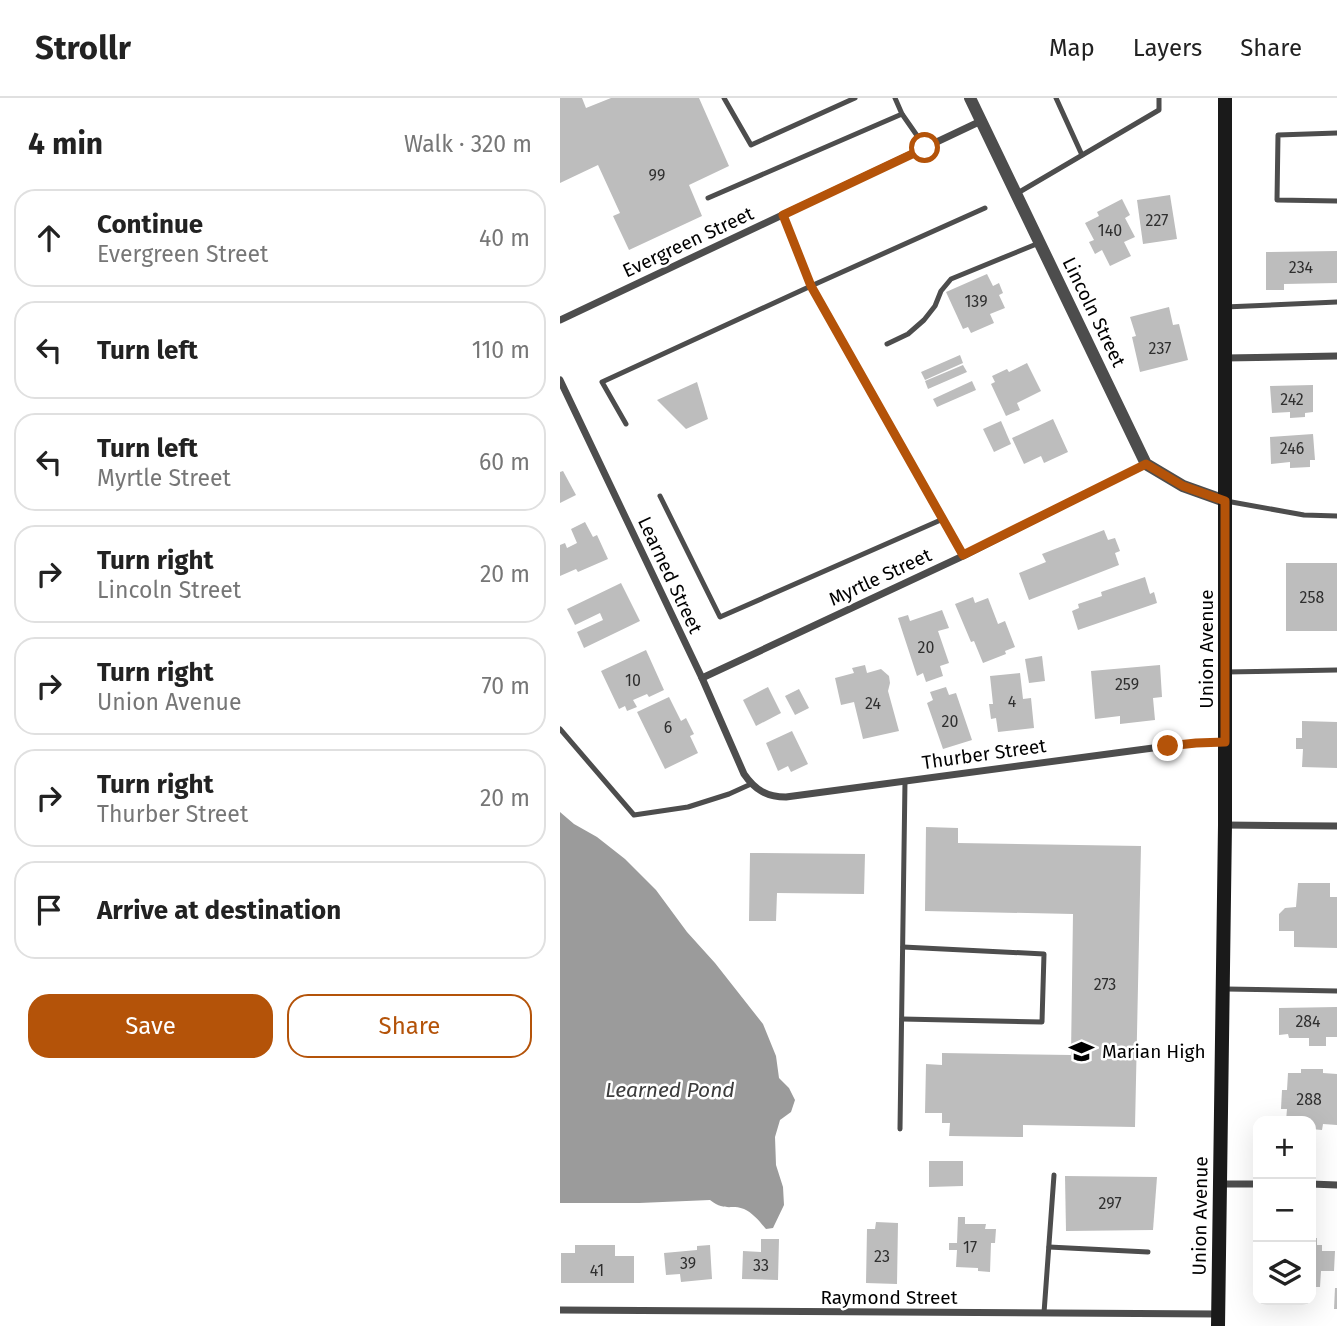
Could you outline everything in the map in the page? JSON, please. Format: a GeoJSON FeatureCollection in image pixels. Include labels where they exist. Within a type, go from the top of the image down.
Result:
{"type":"FeatureCollection","features":[{"type":"Feature","properties":{"kind":"main road","name":"Union Avenue"},"geometry":{"type":"LineString","coordinates":[[1218,1320],[1226,825],[1225,98]]}},
{"type":"Feature","properties":{"kind":"street","name":"Lincoln Street"},"geometry":{"type":"LineString","coordinates":[[970,98],[1146,464]]}},
{"type":"Feature","properties":{"kind":"street","name":"Evergreen Street"},"geometry":{"type":"LineString","coordinates":[[560,320],[981,121]]}},
{"type":"Feature","properties":{"kind":"street"},"geometry":{"type":"LineString","coordinates":[[1225,358],[1337,356]]}},
{"type":"Feature","properties":{"kind":"street","name":"Learned Street"},"geometry":{"type":"LineString","coordinates":[[560,380],[751,784]]}},
{"type":"Feature","properties":{"kind":"street"},"geometry":{"type":"LineString","coordinates":[[1146,464],[1183,486],[1225,501]]}},
{"type":"Feature","properties":{"kind":"street","name":"Myrtle Street"},"geometry":{"type":"LineString","coordinates":[[702,678],[963,555],[1146,464]]}},
{"type":"Feature","properties":{"kind":"street","name":"Thurber Street"},"geometry":{"type":"LineString","coordinates":[[751,784],[763,793],[786,797],[1168,746],[1225,742]]}},
{"type":"Feature","properties":{"kind":"street"},"geometry":{"type":"LineString","coordinates":[[1226,825],[1337,826]]}},
{"type":"Feature","properties":{"kind":"street"},"geometry":{"type":"LineString","coordinates":[[1219,1184],[1253,1184]]}},
{"type":"Feature","properties":{"kind":"street"},"geometry":{"type":"LineString","coordinates":[[1316,1184],[1337,1185]]}},
{"type":"Feature","properties":{"kind":"street","name":"Raymond Street"},"geometry":{"type":"LineString","coordinates":[[560,1310],[1044,1313],[1218,1320]]}},
{"type":"Feature","properties":{"kind":"lane"},"geometry":{"type":"LineString","coordinates":[[724,98],[751,145],[855,98]]}},
{"type":"Feature","properties":{"kind":"lane"},"geometry":{"type":"LineString","coordinates":[[895,98],[902,114],[925,148]]}},
{"type":"Feature","properties":{"kind":"lane"},"geometry":{"type":"LineString","coordinates":[[1056,98],[1082,155]]}},
{"type":"Feature","properties":{"kind":"lane"},"geometry":{"type":"LineString","coordinates":[[1016,194],[1159,110],[1159,98]]}},
{"type":"Feature","properties":{"kind":"lane"},"geometry":{"type":"LineString","coordinates":[[708,198],[902,114]]}},
{"type":"Feature","properties":{"kind":"lane"},"geometry":{"type":"LineString","coordinates":[[1337,133],[1278,135],[1277,200],[1337,201]]}},
{"type":"Feature","properties":{"kind":"lane"},"geometry":{"type":"LineString","coordinates":[[626,424],[602,382],[985,208]]}},
{"type":"Feature","properties":{"kind":"lane"},"geometry":{"type":"LineString","coordinates":[[783,215],[811,286],[963,555]]}},
{"type":"Feature","properties":{"kind":"lane"},"geometry":{"type":"LineString","coordinates":[[887,344],[908,334],[924,320],[951,279],[1040,243]]}},
{"type":"Feature","properties":{"kind":"lane"},"geometry":{"type":"LineString","coordinates":[[1225,307],[1337,302]]}},
{"type":"Feature","properties":{"kind":"lane"},"geometry":{"type":"LineString","coordinates":[[660,496],[720,617],[943,519]]}},
{"type":"Feature","properties":{"kind":"lane"},"geometry":{"type":"LineString","coordinates":[[1225,501],[1304,515],[1337,516]]}},
{"type":"Feature","properties":{"kind":"lane"},"geometry":{"type":"LineString","coordinates":[[1225,672],[1337,670]]}},
{"type":"Feature","properties":{"kind":"lane"},"geometry":{"type":"LineString","coordinates":[[560,729],[634,815],[688,807],[751,784]]}},
{"type":"Feature","properties":{"kind":"lane"},"geometry":{"type":"LineString","coordinates":[[900,1129],[905,781]]}},
{"type":"Feature","properties":{"kind":"lane"},"geometry":{"type":"LineString","coordinates":[[902,1020],[1042,1022],[1044,954],[903,947]]}},
{"type":"Feature","properties":{"kind":"lane"},"geometry":{"type":"LineString","coordinates":[[1223,989],[1337,991]]}},
{"type":"Feature","properties":{"kind":"lane"},"geometry":{"type":"LineString","coordinates":[[1044,1313],[1054,1175]]}},
{"type":"Feature","properties":{"kind":"lane"},"geometry":{"type":"LineString","coordinates":[[1049,1247],[1148,1252]]}},
{"type":"Feature","properties":{"kind":"water","name":"Learned Pond"},"geometry":{"type":"Polygon","coordinates":[[[560,812],[625,859],[656,890],[763,1024],[776,1056],[779,1078],[789,1088],[795,1100],[791,1112],[780,1120],[775,1137],[776,1165],[783,1187],[784,1205],[773,1228],[766,1229],[744,1209],[720,1206],[710,1200],[560,1203],[560,812]]]}},
{"type":"Feature","properties":{"kind":"building"},"geometry":{"type":"Polygon","coordinates":[[[560,98],[582,98],[586,108],[611,98],[699,98],[729,166],[689,185],[702,216],[629,250],[613,216],[620,213],[598,165],[560,183],[560,98]]]}},
{"type":"Feature","properties":{"kind":"building"},"geometry":{"type":"Polygon","coordinates":[[[1170,195],[1177,239],[1143,244],[1137,200],[1170,195]]]}},
{"type":"Feature","properties":{"kind":"building"},"geometry":{"type":"Polygon","coordinates":[[[1122,199],[1130,215],[1125,218],[1135,237],[1124,242],[1131,256],[1110,266],[1102,250],[1095,254],[1089,242],[1094,240],[1085,223],[1099,216],[1097,212],[1122,199]]]}},
{"type":"Feature","properties":{"kind":"building"},"geometry":{"type":"Polygon","coordinates":[[[1337,251],[1337,283],[1284,284],[1284,290],[1266,290],[1266,252],[1337,251]]]}},
{"type":"Feature","properties":{"kind":"building"},"geometry":{"type":"Polygon","coordinates":[[[987,274],[993,286],[999,283],[1003,293],[999,295],[1005,308],[990,314],[994,323],[971,333],[968,327],[963,329],[946,292],[987,274]]]}},
{"type":"Feature","properties":{"kind":"building"},"geometry":{"type":"Polygon","coordinates":[[[1169,307],[1173,325],[1179,324],[1188,360],[1140,372],[1132,337],[1136,336],[1130,317],[1169,307]]]}},
{"type":"Feature","properties":{"kind":"building"},"geometry":{"type":"Polygon","coordinates":[[[960,355],[963,363],[925,380],[921,372],[960,355]]]}},
{"type":"Feature","properties":{"kind":"building"},"geometry":{"type":"Polygon","coordinates":[[[1027,363],[1041,391],[1017,403],[1020,410],[1006,416],[991,384],[995,382],[992,376],[1007,369],[1009,372],[1027,363]]]}},
{"type":"Feature","properties":{"kind":"building"},"geometry":{"type":"Polygon","coordinates":[[[963,365],[967,372],[928,389],[925,381],[963,365]]]}},
{"type":"Feature","properties":{"kind":"building"},"geometry":{"type":"Polygon","coordinates":[[[972,381],[976,390],[937,407],[933,399],[972,381]]]}},
{"type":"Feature","properties":{"kind":"building"},"geometry":{"type":"Polygon","coordinates":[[[697,382],[708,419],[686,429],[657,400],[697,382]]]}},
{"type":"Feature","properties":{"kind":"building"},"geometry":{"type":"Polygon","coordinates":[[[1313,385],[1313,412],[1305,413],[1305,417],[1290,418],[1290,412],[1272,413],[1270,386],[1313,385]]]}},
{"type":"Feature","properties":{"kind":"building"},"geometry":{"type":"Polygon","coordinates":[[[1053,419],[1068,452],[1044,463],[1041,456],[1024,464],[1012,438],[1053,419]]]}},
{"type":"Feature","properties":{"kind":"building"},"geometry":{"type":"Polygon","coordinates":[[[1001,421],[1011,444],[994,452],[983,429],[1001,421]]]}},
{"type":"Feature","properties":{"kind":"building"},"geometry":{"type":"Polygon","coordinates":[[[1313,434],[1315,460],[1310,460],[1310,467],[1290,468],[1290,462],[1271,464],[1270,437],[1313,434]]]}},
{"type":"Feature","properties":{"kind":"building"},"geometry":{"type":"Polygon","coordinates":[[[563,471],[576,495],[560,503],[560,472],[563,471]]]}},
{"type":"Feature","properties":{"kind":"building"},"geometry":{"type":"Polygon","coordinates":[[[585,522],[593,537],[597,535],[608,559],[578,572],[576,569],[560,576],[560,545],[565,543],[567,548],[577,543],[571,529],[585,522]]]}},
{"type":"Feature","properties":{"kind":"building"},"geometry":{"type":"Polygon","coordinates":[[[1104,530],[1108,540],[1115,538],[1120,551],[1115,553],[1119,565],[1029,600],[1019,573],[1046,562],[1042,554],[1104,530]]]}},
{"type":"Feature","properties":{"kind":"building"},"geometry":{"type":"Polygon","coordinates":[[[1286,563],[1337,563],[1337,631],[1286,631],[1286,563]]]}},
{"type":"Feature","properties":{"kind":"building"},"geometry":{"type":"Polygon","coordinates":[[[1145,577],[1150,594],[1154,592],[1157,603],[1078,630],[1072,611],[1079,608],[1078,604],[1102,596],[1101,592],[1145,577]]]}},
{"type":"Feature","properties":{"kind":"building"},"geometry":{"type":"Polygon","coordinates":[[[621,583],[640,621],[584,648],[577,632],[603,620],[600,613],[575,625],[567,609],[621,583]]]}},
{"type":"Feature","properties":{"kind":"building"},"geometry":{"type":"Polygon","coordinates":[[[973,597],[975,603],[988,598],[998,624],[1005,621],[1015,647],[1005,651],[1006,654],[983,663],[955,604],[973,597]]]}},
{"type":"Feature","properties":{"kind":"building"},"geometry":{"type":"Polygon","coordinates":[[[942,610],[949,628],[938,631],[949,663],[940,666],[943,676],[926,682],[923,673],[917,676],[898,618],[908,615],[910,621],[942,610]]]}},
{"type":"Feature","properties":{"kind":"building"},"geometry":{"type":"Polygon","coordinates":[[[646,650],[664,690],[633,700],[637,707],[627,711],[625,706],[619,709],[601,671],[646,650]]]}},
{"type":"Feature","properties":{"kind":"building"},"geometry":{"type":"Polygon","coordinates":[[[1042,656],[1045,681],[1029,683],[1025,659],[1042,656]]]}},
{"type":"Feature","properties":{"kind":"building"},"geometry":{"type":"Polygon","coordinates":[[[865,665],[867,673],[881,669],[889,676],[888,691],[899,731],[863,739],[854,702],[841,705],[835,678],[854,673],[852,668],[865,665]]]}},
{"type":"Feature","properties":{"kind":"building"},"geometry":{"type":"Polygon","coordinates":[[[1160,665],[1162,697],[1153,698],[1155,720],[1120,724],[1120,716],[1095,719],[1091,671],[1160,665]]]}},
{"type":"Feature","properties":{"kind":"building"},"geometry":{"type":"Polygon","coordinates":[[[1020,673],[1023,699],[1031,698],[1034,728],[998,732],[996,718],[991,719],[989,704],[993,704],[990,676],[1020,673]]]}},
{"type":"Feature","properties":{"kind":"building"},"geometry":{"type":"Polygon","coordinates":[[[768,687],[781,713],[756,726],[743,700],[768,687]]]}},
{"type":"Feature","properties":{"kind":"building"},"geometry":{"type":"Polygon","coordinates":[[[946,687],[949,695],[956,693],[972,740],[943,749],[927,703],[933,700],[930,692],[946,687]]]}},
{"type":"Feature","properties":{"kind":"building"},"geometry":{"type":"Polygon","coordinates":[[[799,689],[809,708],[795,715],[785,696],[799,689]]]}},
{"type":"Feature","properties":{"kind":"building"},"geometry":{"type":"Polygon","coordinates":[[[669,697],[681,721],[686,718],[694,734],[690,736],[698,753],[665,769],[637,712],[669,697]]]}},
{"type":"Feature","properties":{"kind":"building"},"geometry":{"type":"Polygon","coordinates":[[[1302,721],[1337,722],[1337,768],[1302,767],[1303,749],[1296,749],[1296,738],[1302,738],[1302,721]]]}},
{"type":"Feature","properties":{"kind":"building"},"geometry":{"type":"Polygon","coordinates":[[[792,731],[808,764],[791,772],[788,766],[778,771],[766,743],[792,731]]]}},
{"type":"Feature","properties":{"kind":"building"},"geometry":{"type":"Polygon","coordinates":[[[926,827],[958,828],[958,843],[1141,846],[1135,1127],[1023,1125],[1023,1137],[949,1136],[950,1123],[942,1123],[942,1113],[925,1113],[926,1064],[942,1065],[942,1053],[1071,1055],[1073,914],[925,911],[926,827]]]}},
{"type":"Feature","properties":{"kind":"building"},"geometry":{"type":"Polygon","coordinates":[[[750,853],[865,854],[864,894],[777,893],[776,921],[749,921],[750,853]]]}},
{"type":"Feature","properties":{"kind":"building"},"geometry":{"type":"Polygon","coordinates":[[[1298,883],[1330,883],[1330,897],[1337,897],[1337,948],[1294,947],[1294,931],[1279,931],[1279,914],[1285,908],[1296,907],[1298,883]]]}},
{"type":"Feature","properties":{"kind":"building"},"geometry":{"type":"Polygon","coordinates":[[[1337,1007],[1337,1037],[1326,1037],[1326,1046],[1309,1046],[1309,1038],[1279,1035],[1279,1008],[1337,1007]]]}},
{"type":"Feature","properties":{"kind":"building"},"geometry":{"type":"Polygon","coordinates":[[[1301,1069],[1323,1069],[1323,1073],[1337,1074],[1337,1125],[1323,1124],[1322,1130],[1316,1129],[1316,1116],[1286,1116],[1287,1109],[1281,1109],[1282,1090],[1287,1090],[1288,1073],[1301,1073],[1301,1069]]]}},
{"type":"Feature","properties":{"kind":"building"},"geometry":{"type":"Polygon","coordinates":[[[929,1161],[963,1161],[963,1186],[929,1187],[929,1161]]]}},
{"type":"Feature","properties":{"kind":"building"},"geometry":{"type":"Polygon","coordinates":[[[1065,1176],[1157,1177],[1153,1230],[1066,1231],[1065,1176]]]}},
{"type":"Feature","properties":{"kind":"building"},"geometry":{"type":"Polygon","coordinates":[[[958,1217],[965,1217],[965,1224],[986,1224],[985,1229],[996,1229],[995,1243],[991,1243],[990,1272],[978,1271],[978,1268],[956,1267],[957,1250],[949,1250],[949,1243],[957,1243],[958,1217]]]}},
{"type":"Feature","properties":{"kind":"building"},"geometry":{"type":"Polygon","coordinates":[[[876,1222],[898,1223],[897,1284],[866,1283],[867,1229],[875,1229],[876,1222]]]}},
{"type":"Feature","properties":{"kind":"building"},"geometry":{"type":"Polygon","coordinates":[[[1316,1238],[1317,1245],[1322,1245],[1322,1251],[1335,1251],[1334,1271],[1321,1271],[1320,1287],[1316,1287],[1316,1238]]]}},
{"type":"Feature","properties":{"kind":"building"},"geometry":{"type":"Polygon","coordinates":[[[761,1239],[779,1239],[778,1280],[742,1279],[743,1251],[761,1252],[761,1239]]]}},
{"type":"Feature","properties":{"kind":"building"},"geometry":{"type":"Polygon","coordinates":[[[575,1245],[615,1245],[615,1256],[634,1256],[634,1283],[561,1283],[561,1253],[575,1253],[575,1245]]]}},
{"type":"Feature","properties":{"kind":"building"},"geometry":{"type":"Polygon","coordinates":[[[710,1245],[712,1279],[681,1282],[680,1274],[666,1275],[664,1253],[697,1250],[697,1246],[710,1245]]]}},
{"type":"Feature","properties":{"kind":"building"},"geometry":{"type":"Polygon","coordinates":[[[1337,1288],[1337,1309],[1334,1309],[1337,1288]]]}},
{"type":"Feature","properties":{"kind":"place","name":"Marian High"},"geometry":{"type":"Point","coordinates":[1082,1051]}},
{"type":"Feature","properties":{"kind":"route"},"geometry":{"type":"LineString","coordinates":[[925,148],[783,215],[811,286],[963,555],[1146,464],[1183,486],[1225,501],[1225,742],[1168,746]]}}]}
